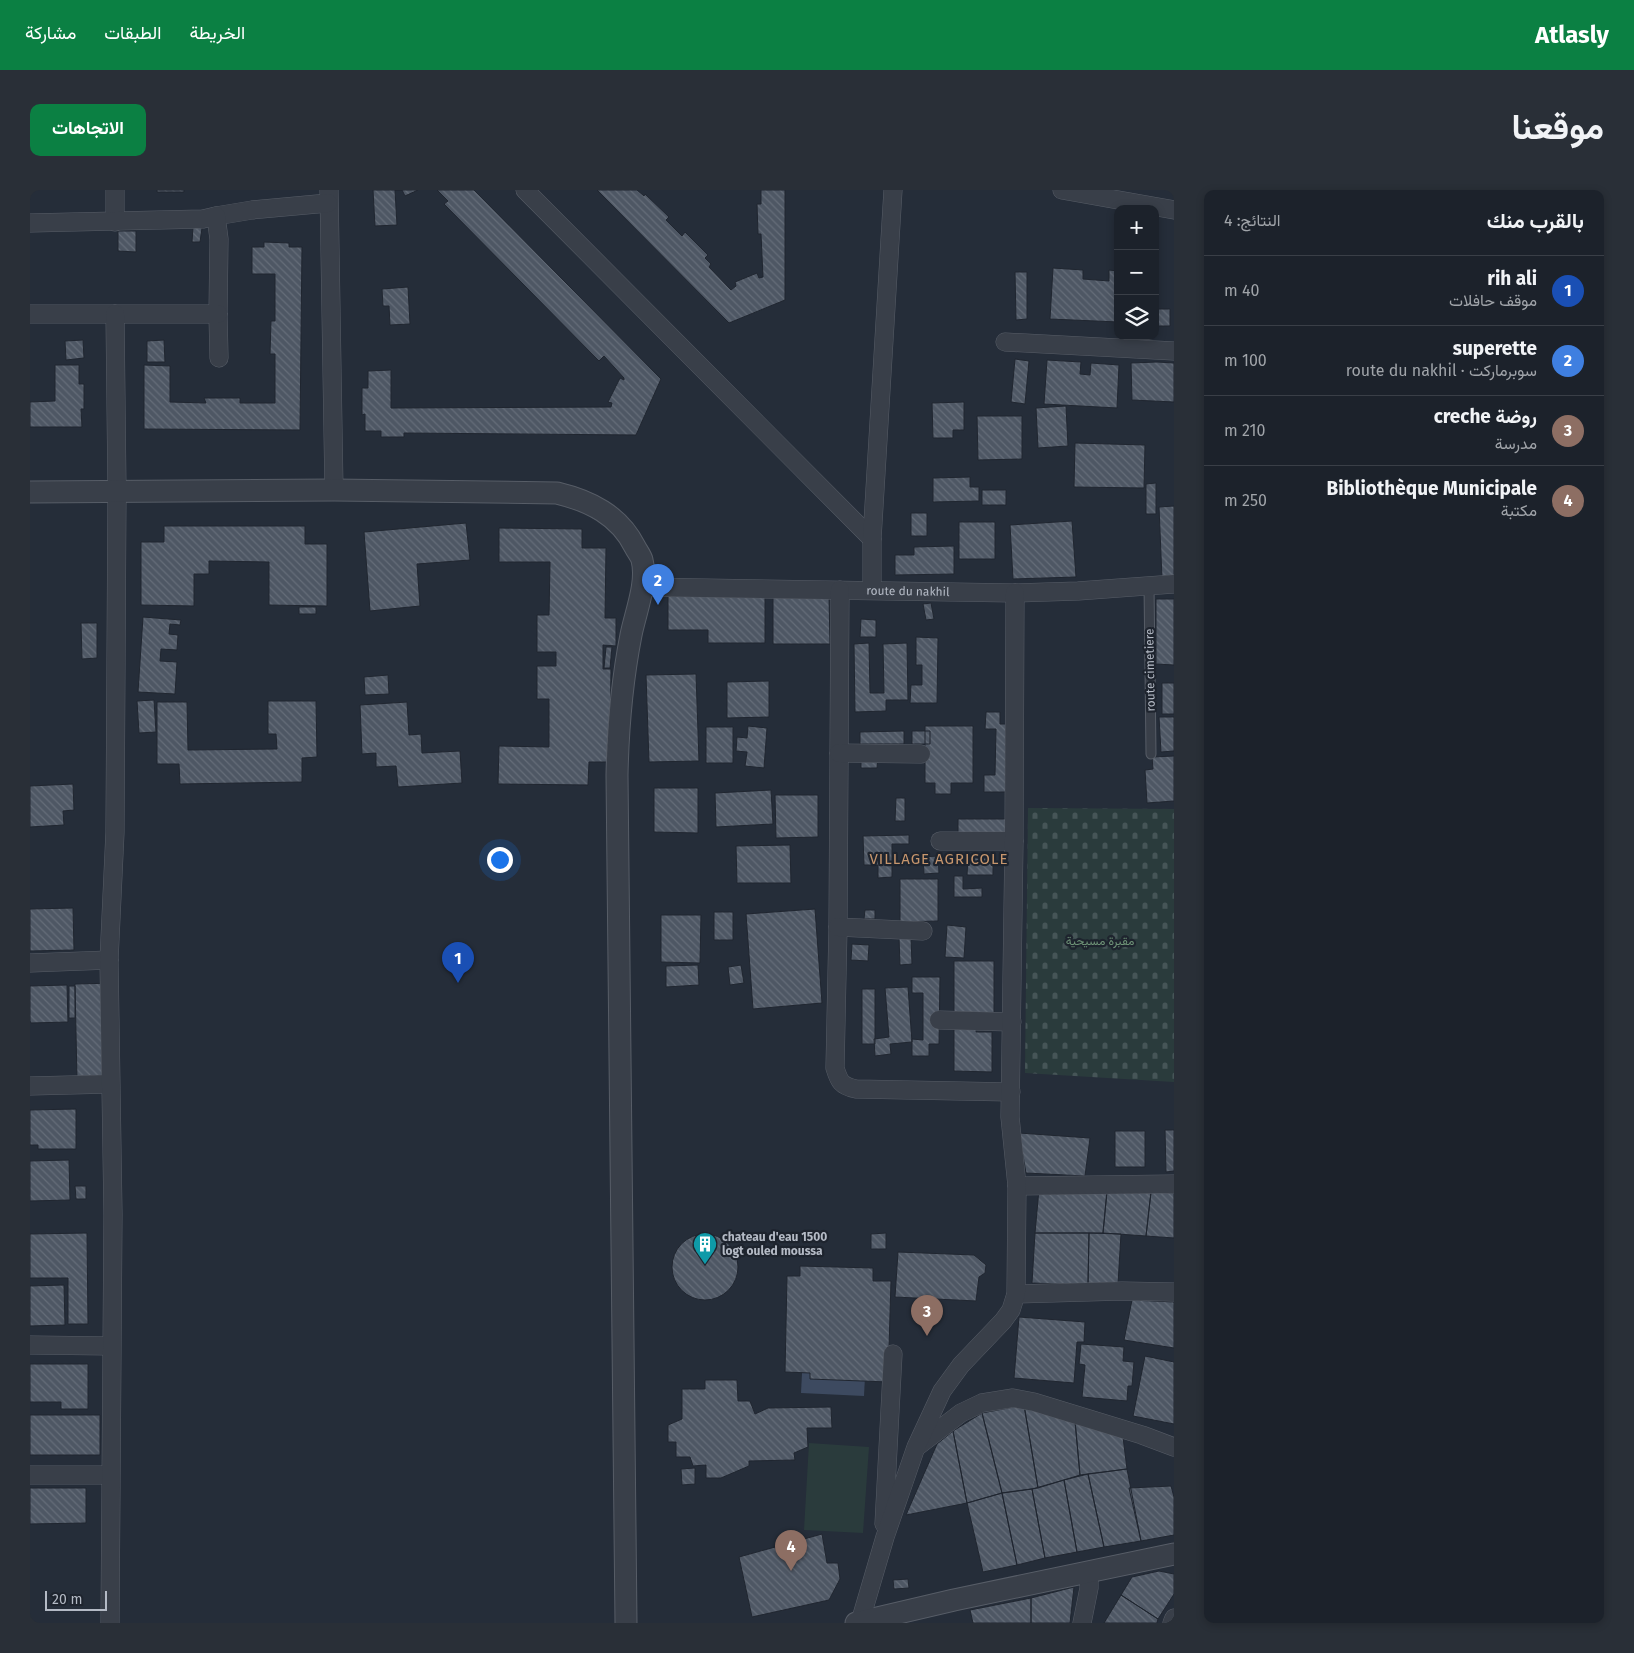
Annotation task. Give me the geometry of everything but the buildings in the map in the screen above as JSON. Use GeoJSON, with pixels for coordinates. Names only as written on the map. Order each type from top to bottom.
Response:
{"type":"FeatureCollection","features":[{"type":"Feature","properties":{"kind":"street"},"geometry":{"type":"LineString","coordinates":[[115,190],[115,222]]}},
{"type":"Feature","properties":{"kind":"street"},"geometry":{"type":"LineString","coordinates":[[524,190],[872,539]]}},
{"type":"Feature","properties":{"kind":"street"},"geometry":{"type":"LineString","coordinates":[[872,590],[872,539],[893,190]]}},
{"type":"Feature","properties":{"kind":"street"},"geometry":{"type":"LineString","coordinates":[[1062,190],[1174,210]]}},
{"type":"Feature","properties":{"kind":"street"},"geometry":{"type":"LineString","coordinates":[[30,223],[203,219],[329,197],[334,490]]}},
{"type":"Feature","properties":{"kind":"street"},"geometry":{"type":"LineString","coordinates":[[216,216],[219,239],[219,358]]}},
{"type":"Feature","properties":{"kind":"street"},"geometry":{"type":"LineString","coordinates":[[30,314],[218,314]]}},
{"type":"Feature","properties":{"kind":"street"},"geometry":{"type":"LineString","coordinates":[[110,1623],[113,1214],[109,960],[114,832],[117,491],[115,314]]}},
{"type":"Feature","properties":{"kind":"street"},"geometry":{"type":"LineString","coordinates":[[1005,342],[1174,351]]}},
{"type":"Feature","properties":{"kind":"street"},"geometry":{"type":"LineString","coordinates":[[30,492],[334,490],[557,493],[576,498],[612,517],[630,537],[642,561],[642,587],[623,683],[618,727],[617,775],[626,1623]]}},
{"type":"Feature","properties":{"kind":"street","name":"route du nakhil"},"geometry":{"type":"LineString","coordinates":[[642,587],[1015,593],[1078,591],[1174,584]]}},
{"type":"Feature","properties":{"kind":"street"},"geometry":{"type":"LineString","coordinates":[[840,590],[838,927],[835,1068],[838,1080],[846,1087],[856,1089],[1011,1092]]}},
{"type":"Feature","properties":{"kind":"street"},"geometry":{"type":"LineString","coordinates":[[1015,593],[1010,1117],[1017,1186],[1016,1294],[1011,1310],[1003,1321],[961,1365],[942,1391],[916,1448],[858,1623],[1174,1554]]}},
{"type":"Feature","properties":{"kind":"street"},"geometry":{"type":"LineString","coordinates":[[838,753],[921,754]]}},
{"type":"Feature","properties":{"kind":"street"},"geometry":{"type":"LineString","coordinates":[[940,841],[1014,841]]}},
{"type":"Feature","properties":{"kind":"street"},"geometry":{"type":"LineString","coordinates":[[838,927],[923,931]]}},
{"type":"Feature","properties":{"kind":"street"},"geometry":{"type":"LineString","coordinates":[[30,963],[109,960]]}},
{"type":"Feature","properties":{"kind":"street"},"geometry":{"type":"LineString","coordinates":[[939,1020],[1012,1022]]}},
{"type":"Feature","properties":{"kind":"street"},"geometry":{"type":"LineString","coordinates":[[30,1086],[110,1084]]}},
{"type":"Feature","properties":{"kind":"street"},"geometry":{"type":"LineString","coordinates":[[1017,1186],[1174,1184]]}},
{"type":"Feature","properties":{"kind":"street"},"geometry":{"type":"LineString","coordinates":[[1016,1294],[1122,1291],[1174,1292]]}},
{"type":"Feature","properties":{"kind":"street"},"geometry":{"type":"LineString","coordinates":[[30,1345],[111,1346]]}},
{"type":"Feature","properties":{"kind":"street"},"geometry":{"type":"LineString","coordinates":[[885,1537],[884,1516],[893,1354]]}},
{"type":"Feature","properties":{"kind":"street"},"geometry":{"type":"LineString","coordinates":[[916,1448],[961,1413],[982,1403],[1013,1398],[1034,1402],[1142,1435],[1174,1447]]}},
{"type":"Feature","properties":{"kind":"street"},"geometry":{"type":"LineString","coordinates":[[30,1475],[110,1475]]}},
{"type":"Feature","properties":{"kind":"street"},"geometry":{"type":"LineString","coordinates":[[1082,1623],[1089,1588],[1089,1572]]}},
{"type":"Feature","properties":{"kind":"street"},"geometry":{"type":"LineString","coordinates":[[1172,1623],[1174,1618]]}},
{"type":"Feature","properties":{"kind":"lane","name":"route cimetiere"},"geometry":{"type":"LineString","coordinates":[[1149,585],[1151,754]]}},
{"type":"Feature","properties":{"kind":"green space","name":"مقبرة مسيحية"},"geometry":{"type":"Polygon","coordinates":[[[1028,808],[1174,809],[1174,1082],[1025,1073],[1028,808]]]}},
{"type":"Feature","properties":{"kind":"green space"},"geometry":{"type":"Polygon","coordinates":[[[809,1443],[869,1447],[863,1533],[804,1530],[809,1443]]]}},
{"type":"Feature","properties":{"kind":"water"},"geometry":{"type":"Polygon","coordinates":[[[806,1294],[869,1297],[864,1396],[801,1393],[806,1294]]]}},
{"type":"Feature","properties":{"kind":"place","name":"superette"},"geometry":{"type":"Point","coordinates":[658,605]}},
{"type":"Feature","properties":{"kind":"place","name":"rih ali"},"geometry":{"type":"Point","coordinates":[458,983]}},
{"type":"Feature","properties":{"kind":"place","name":"chateau d'eau 1500 logt ouled moussa"},"geometry":{"type":"Point","coordinates":[705,1265]}},
{"type":"Feature","properties":{"kind":"place","name":"روضة creche"},"geometry":{"type":"Point","coordinates":[927,1336]}},
{"type":"Feature","properties":{"kind":"place","name":"Bibliothèque Municipale"},"geometry":{"type":"Point","coordinates":[791,1571]}},
{"type":"Feature","properties":{"kind":"district","name":"VILLAGE AGRICOLE"},"geometry":{"type":"Point","coordinates":[939,859]}}]}
